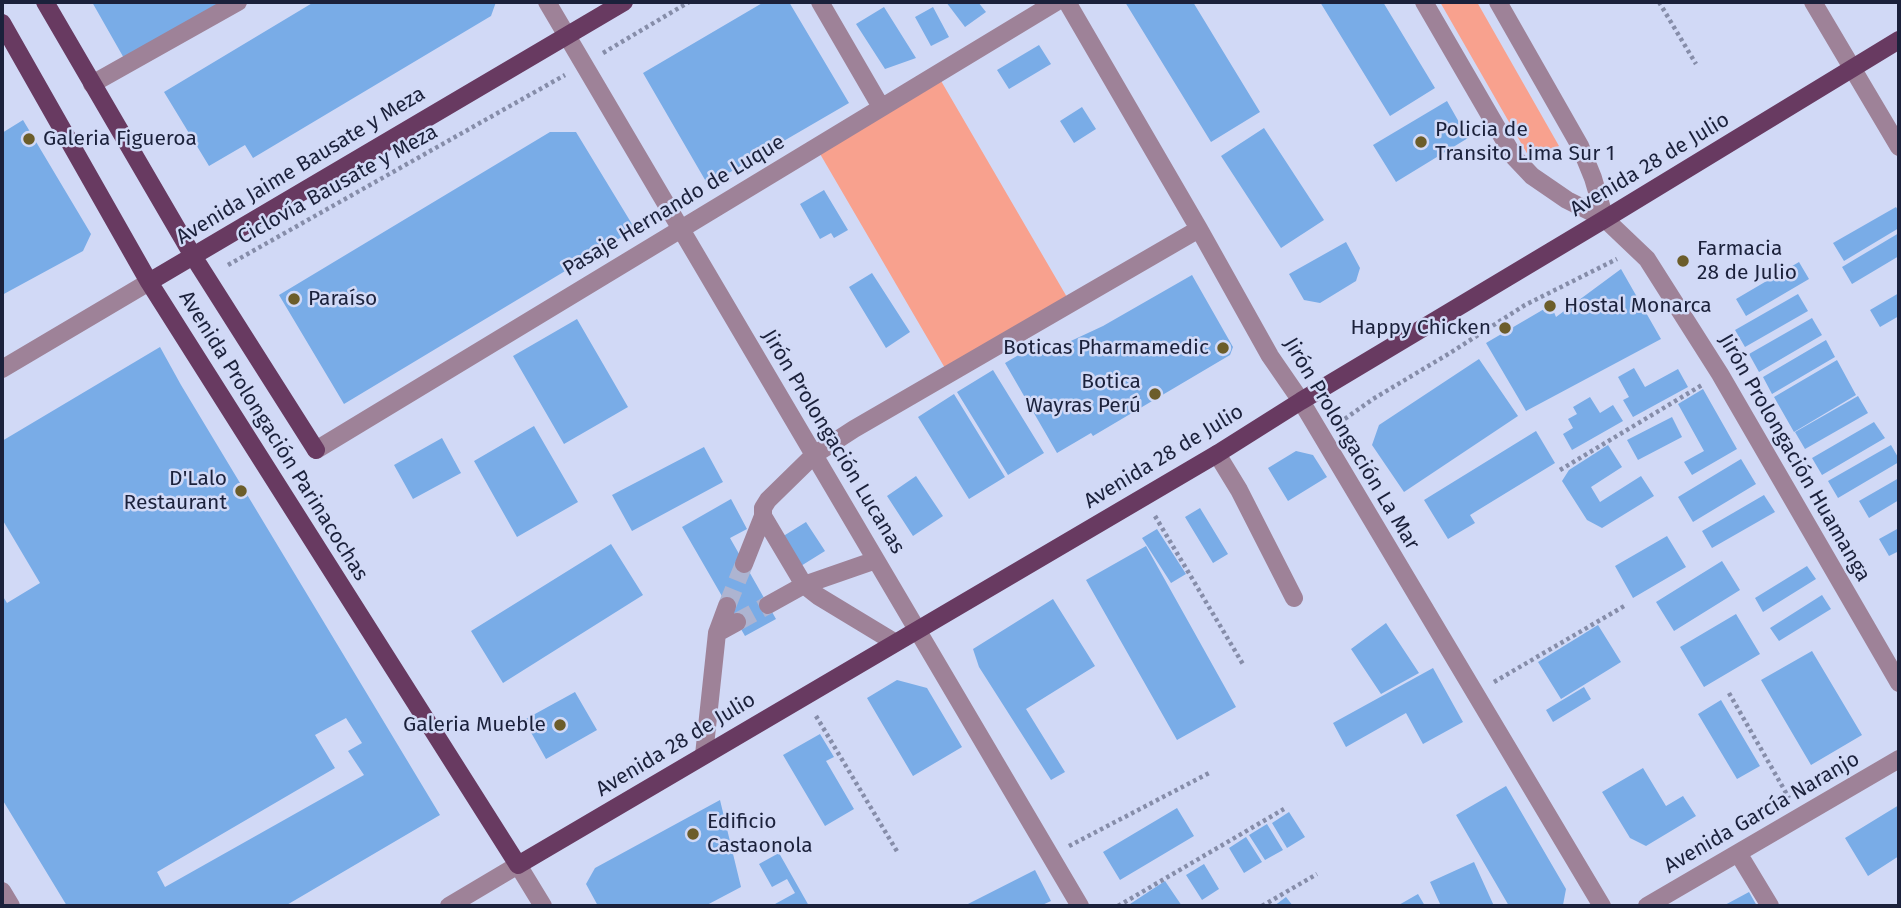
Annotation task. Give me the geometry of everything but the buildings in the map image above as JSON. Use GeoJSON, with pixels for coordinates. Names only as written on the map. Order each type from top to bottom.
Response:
{"type":"FeatureCollection","features":[{"type":"Feature","properties":{"kind":"main road","name":"Avenida Prolongación Parinacochas"},"geometry":{"type":"LineString","coordinates":[[45,2],[193,256],[316,450]]}},
{"type":"Feature","properties":{"kind":"main road","name":"Avenida Jaime Bausate y Meza"},"geometry":{"type":"LineString","coordinates":[[149,282],[624,2]]}},
{"type":"Feature","properties":{"kind":"main road","name":"Avenida Prolongación Parinacochas"},"geometry":{"type":"LineString","coordinates":[[2,23],[149,282],[517,865]]}},
{"type":"Feature","properties":{"kind":"main road","name":"Avenida 28 de Julio"},"geometry":{"type":"LineString","coordinates":[[517,865],[1217,454],[1899,40]]}},
{"type":"Feature","properties":{"kind":"street"},"geometry":{"type":"LineString","coordinates":[[92,84],[238,2]]}},
{"type":"Feature","properties":{"kind":"street","name":"Jirón Prolongación Lucanas"},"geometry":{"type":"LineString","coordinates":[[547,2],[1080,906]]}},
{"type":"Feature","properties":{"kind":"street"},"geometry":{"type":"LineString","coordinates":[[820,2],[881,107]]}},
{"type":"Feature","properties":{"kind":"street","name":"Pasaje Hernando de Luque"},"geometry":{"type":"LineString","coordinates":[[316,450],[1056,2]]}},
{"type":"Feature","properties":{"kind":"street","name":"Jirón Prolongación La Mar"},"geometry":{"type":"LineString","coordinates":[[1067,2],[1270,356],[1301,401],[1602,906]]}},
{"type":"Feature","properties":{"kind":"street"},"geometry":{"type":"LineString","coordinates":[[1424,2],[1514,157],[1532,176],[1567,200],[1605,219]]}},
{"type":"Feature","properties":{"kind":"street"},"geometry":{"type":"LineString","coordinates":[[1498,2],[1580,146],[1605,219]]}},
{"type":"Feature","properties":{"kind":"street"},"geometry":{"type":"LineString","coordinates":[[1813,2],[1899,146]]}},
{"type":"Feature","properties":{"kind":"street","name":"Jirón Prolongación Huamanga"},"geometry":{"type":"LineString","coordinates":[[1605,219],[1647,259],[1720,374],[1899,683]]}},
{"type":"Feature","properties":{"kind":"street"},"geometry":{"type":"LineString","coordinates":[[744,564],[768,500],[814,455],[854,429],[1199,229]]}},
{"type":"Feature","properties":{"kind":"street","name":"Avenida Jaime Bausate y Meza"},"geometry":{"type":"LineString","coordinates":[[2,369],[149,282]]}},
{"type":"Feature","properties":{"kind":"street"},"geometry":{"type":"LineString","coordinates":[[1217,454],[1239,490],[1294,598]]}},
{"type":"Feature","properties":{"kind":"street"},"geometry":{"type":"LineString","coordinates":[[763,516],[804,584],[818,596],[894,642]]}},
{"type":"Feature","properties":{"kind":"street"},"geometry":{"type":"LineString","coordinates":[[768,605],[804,584],[876,560]]}},
{"type":"Feature","properties":{"kind":"street"},"geometry":{"type":"LineString","coordinates":[[704,755],[717,634],[727,606]]}},
{"type":"Feature","properties":{"kind":"street"},"geometry":{"type":"LineString","coordinates":[[717,634],[737,622]]}},
{"type":"Feature","properties":{"kind":"street","name":"Avenida García Naranjo"},"geometry":{"type":"LineString","coordinates":[[1647,906],[1899,759]]}},
{"type":"Feature","properties":{"kind":"street"},"geometry":{"type":"LineString","coordinates":[[1738,853],[1770,906]]}},
{"type":"Feature","properties":{"kind":"street"},"geometry":{"type":"LineString","coordinates":[[517,865],[543,906]]}},
{"type":"Feature","properties":{"kind":"street","name":"Avenida 28 de Julio"},"geometry":{"type":"LineString","coordinates":[[449,906],[517,865]]}},
{"type":"Feature","properties":{"kind":"street"},"geometry":{"type":"LineString","coordinates":[[2,891],[10,906]]}},
{"type":"Feature","properties":{"kind":"path","name":"Ciclovía Bausate y Meza"},"geometry":{"type":"LineString","coordinates":[[207,278],[584,65],[689,2]]}},
{"type":"Feature","properties":{"kind":"path"},"geometry":{"type":"LineString","coordinates":[[1659,2],[1696,64]]}},
{"type":"Feature","properties":{"kind":"path"},"geometry":{"type":"LineString","coordinates":[[1321,436],[1373,399],[1525,305],[1625,255],[1647,259]]}},
{"type":"Feature","properties":{"kind":"path"},"geometry":{"type":"LineString","coordinates":[[1560,470],[1720,374]]}},
{"type":"Feature","properties":{"kind":"path"},"geometry":{"type":"LineString","coordinates":[[1143,497],[1244,666]]}},
{"type":"Feature","properties":{"kind":"path"},"geometry":{"type":"LineString","coordinates":[[1475,693],[1626,605]]}},
{"type":"Feature","properties":{"kind":"path"},"geometry":{"type":"LineString","coordinates":[[1729,693],[1800,817]]}},
{"type":"Feature","properties":{"kind":"path"},"geometry":{"type":"LineString","coordinates":[[804,696],[898,853]]}},
{"type":"Feature","properties":{"kind":"path"},"geometry":{"type":"LineString","coordinates":[[1051,856],[1211,772]]}},
{"type":"Feature","properties":{"kind":"path"},"geometry":{"type":"LineString","coordinates":[[1118,906],[1284,809]]}},
{"type":"Feature","properties":{"kind":"path"},"geometry":{"type":"LineString","coordinates":[[1262,906],[1317,874]]}},
{"type":"Feature","properties":{"kind":"shaded area"},"geometry":{"type":"Polygon","coordinates":[[[1440,2],[1477,2],[1559,146],[1532,162],[1440,2]]]}},
{"type":"Feature","properties":{"kind":"shaded area"},"geometry":{"type":"Polygon","coordinates":[[[937,74],[1071,304],[949,375],[816,147],[937,74]]]}},
{"type":"Feature","properties":{"kind":"tunnel"},"geometry":{"type":"LineString","coordinates":[[727,606],[744,564]]}},
{"type":"Feature","properties":{"kind":"tunnel"},"geometry":{"type":"LineString","coordinates":[[737,622],[768,605]]}},
{"type":"Feature","properties":{"kind":"place","name":"Galeria Figueroa"},"geometry":{"type":"Point","coordinates":[29,139]}},
{"type":"Feature","properties":{"kind":"place","name":"Policia de Transito Lima Sur 1"},"geometry":{"type":"Point","coordinates":[1421,142]}},
{"type":"Feature","properties":{"kind":"place","name":"Farmacia 28 de Julio"},"geometry":{"type":"Point","coordinates":[1683,261]}},
{"type":"Feature","properties":{"kind":"place","name":"Paraíso"},"geometry":{"type":"Point","coordinates":[294,299]}},
{"type":"Feature","properties":{"kind":"place","name":"Hostal Monarca"},"geometry":{"type":"Point","coordinates":[1550,306]}},
{"type":"Feature","properties":{"kind":"place","name":"Happy Chicken"},"geometry":{"type":"Point","coordinates":[1505,328]}},
{"type":"Feature","properties":{"kind":"place","name":"Boticas Pharmamedic"},"geometry":{"type":"Point","coordinates":[1223,348]}},
{"type":"Feature","properties":{"kind":"place","name":"Botica Wayras Perú"},"geometry":{"type":"Point","coordinates":[1155,394]}},
{"type":"Feature","properties":{"kind":"place","name":"D'Lalo Restaurant"},"geometry":{"type":"Point","coordinates":[241,491]}},
{"type":"Feature","properties":{"kind":"place","name":"Galeria Mueble"},"geometry":{"type":"Point","coordinates":[560,725]}},
{"type":"Feature","properties":{"kind":"place","name":"Edificio Castaonola"},"geometry":{"type":"Point","coordinates":[693,834]}}]}
